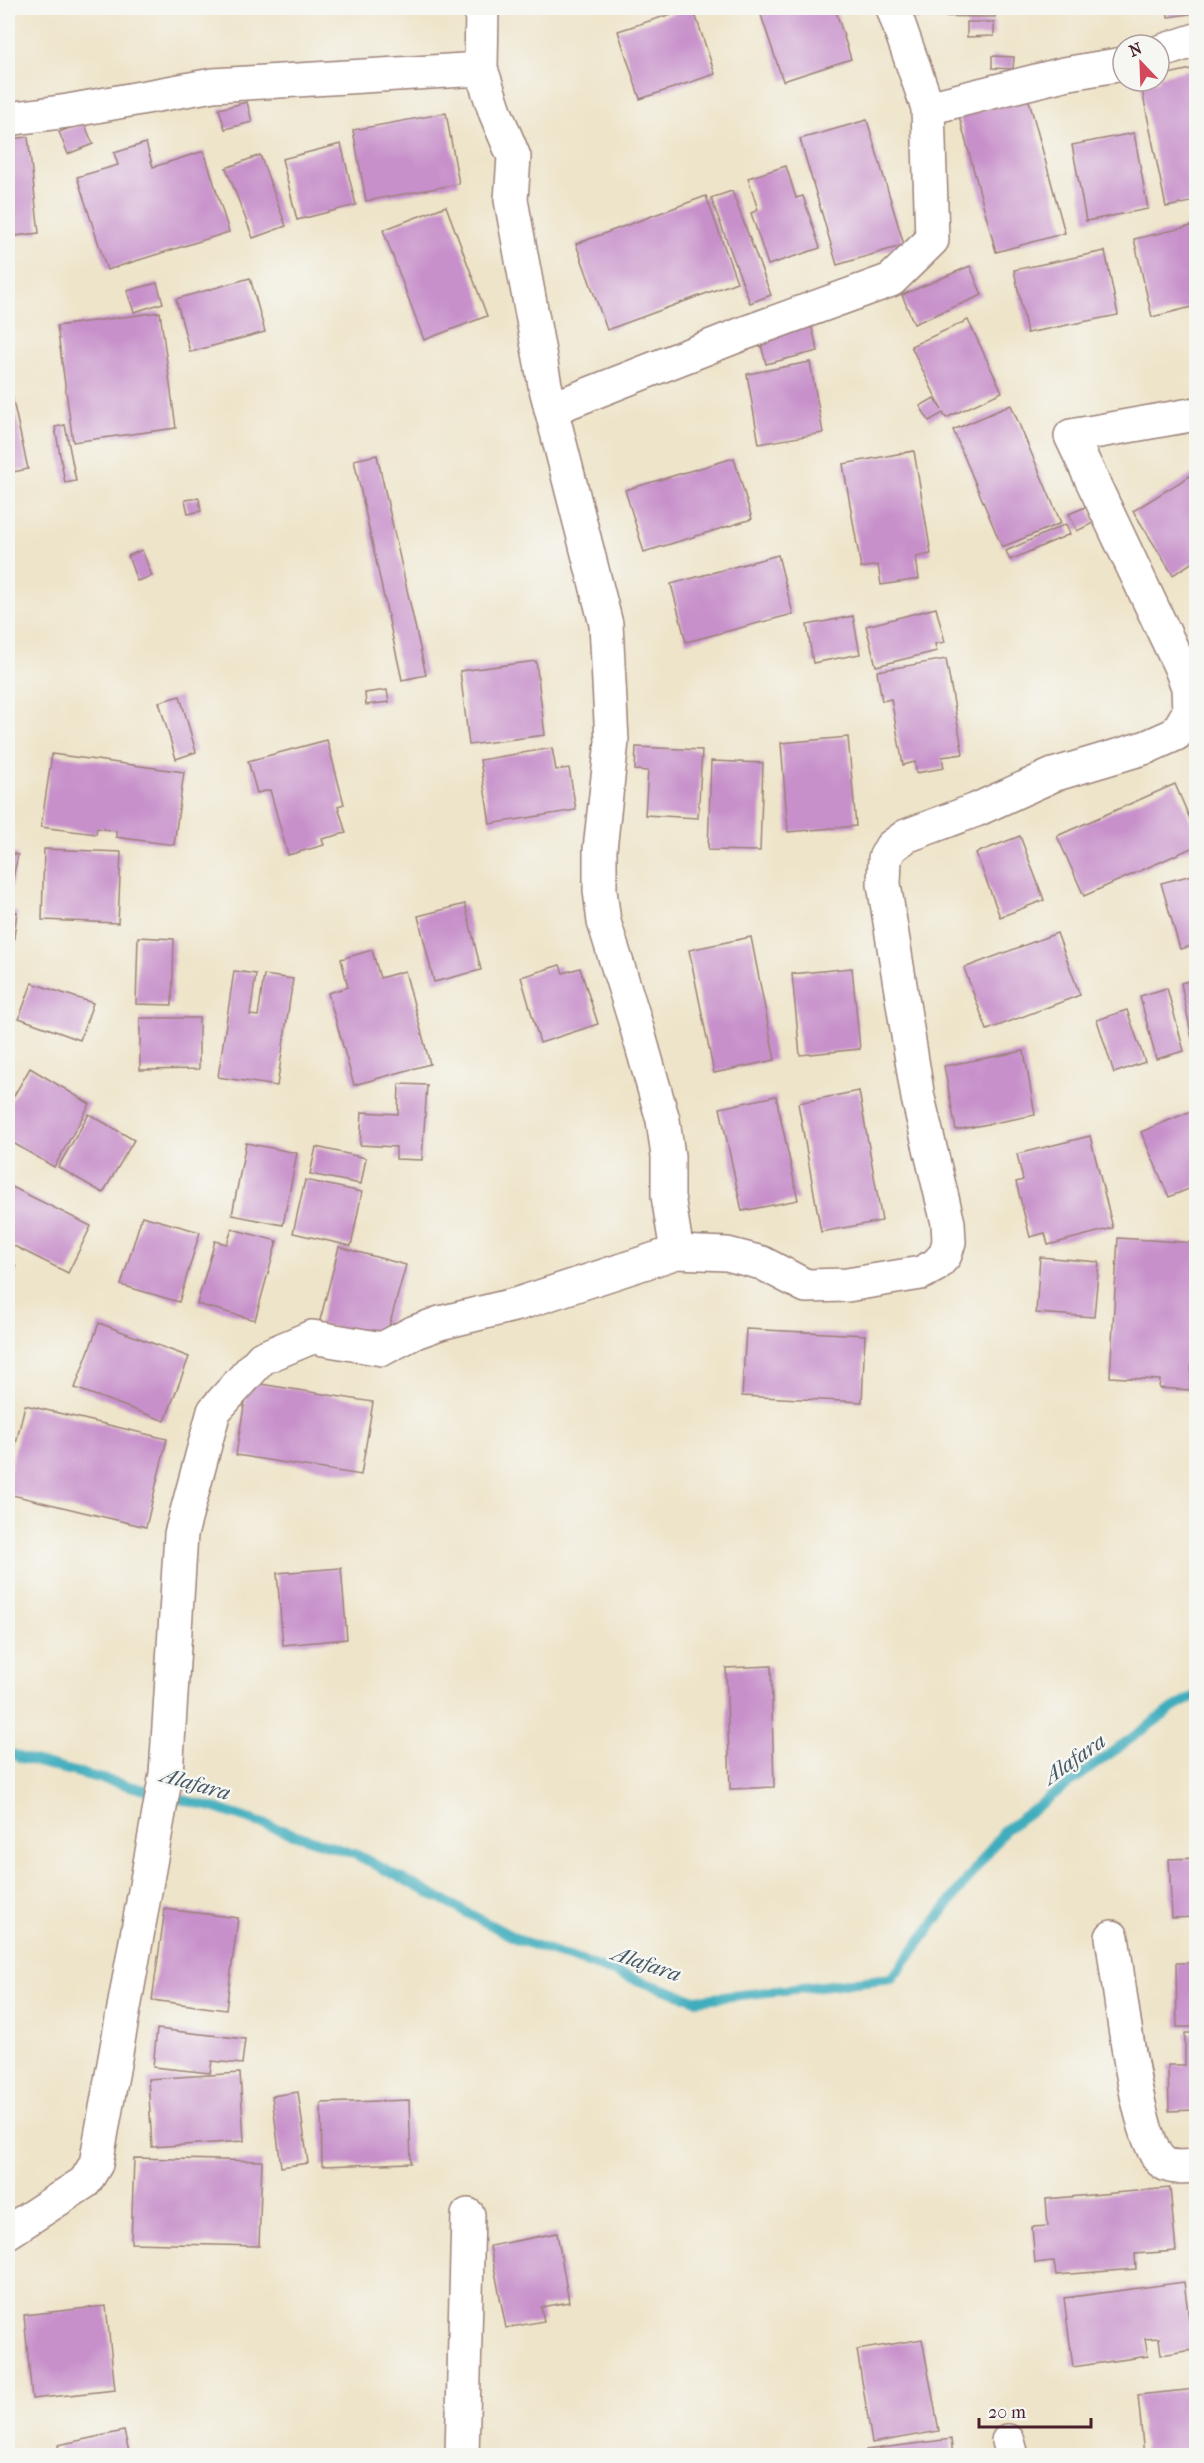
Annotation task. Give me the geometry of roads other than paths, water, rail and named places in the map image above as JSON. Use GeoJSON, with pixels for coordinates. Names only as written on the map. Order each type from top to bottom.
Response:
{"type":"FeatureCollection","features":[{"type":"Feature","properties":{"kind":"street"},"geometry":{"type":"LineString","coordinates":[[482,8],[481,69],[514,157],[511,200],[551,409],[606,624],[612,741],[600,849],[600,890],[604,922],[663,1120],[668,1156],[668,1196],[677,1252]]}},
{"type":"Feature","properties":{"kind":"street"},"geometry":{"type":"LineString","coordinates":[[551,409],[742,334],[891,280],[932,240],[928,108],[893,8]]}},
{"type":"Feature","properties":{"kind":"street"},"geometry":{"type":"LineString","coordinates":[[1171,48],[1197,40]]}},
{"type":"Feature","properties":{"kind":"street"},"geometry":{"type":"LineString","coordinates":[[928,108],[1064,74],[1111,66]]}},
{"type":"Feature","properties":{"kind":"street"},"geometry":{"type":"LineString","coordinates":[[8,119],[68,111],[213,85],[481,69]]}},
{"type":"Feature","properties":{"kind":"street"},"geometry":{"type":"LineString","coordinates":[[8,2232],[85,2182],[96,2164],[166,1774],[181,1534],[214,1411],[262,1358],[312,1337],[382,1349],[415,1332],[440,1323],[518,1304],[677,1252],[727,1254],[753,1261],[806,1286],[847,1285],[921,1273],[936,1266],[945,1255],[949,1242],[948,1223],[918,1098],[884,884],[885,858],[891,848],[906,836],[976,810],[1053,775],[1148,747],[1176,734],[1183,725],[1189,712],[1188,687],[1180,666],[1071,436],[1197,414]]}},
{"type":"Feature","properties":{"kind":"street"},"geometry":{"type":"LineString","coordinates":[[1112,1936],[1137,2094],[1146,2134],[1161,2161],[1171,2167],[1197,2166]]}},
{"type":"Feature","properties":{"kind":"street"},"geometry":{"type":"LineString","coordinates":[[462,2456],[468,2215]]}},
{"type":"Feature","properties":{"kind":"waterway","name":"Alafara"},"geometry":{"type":"LineString","coordinates":[[8,1752],[21,1758],[215,1808],[357,1855],[519,1940],[696,2000],[892,1978],[1005,1830],[1173,1708],[1196,1695]]}}]}
